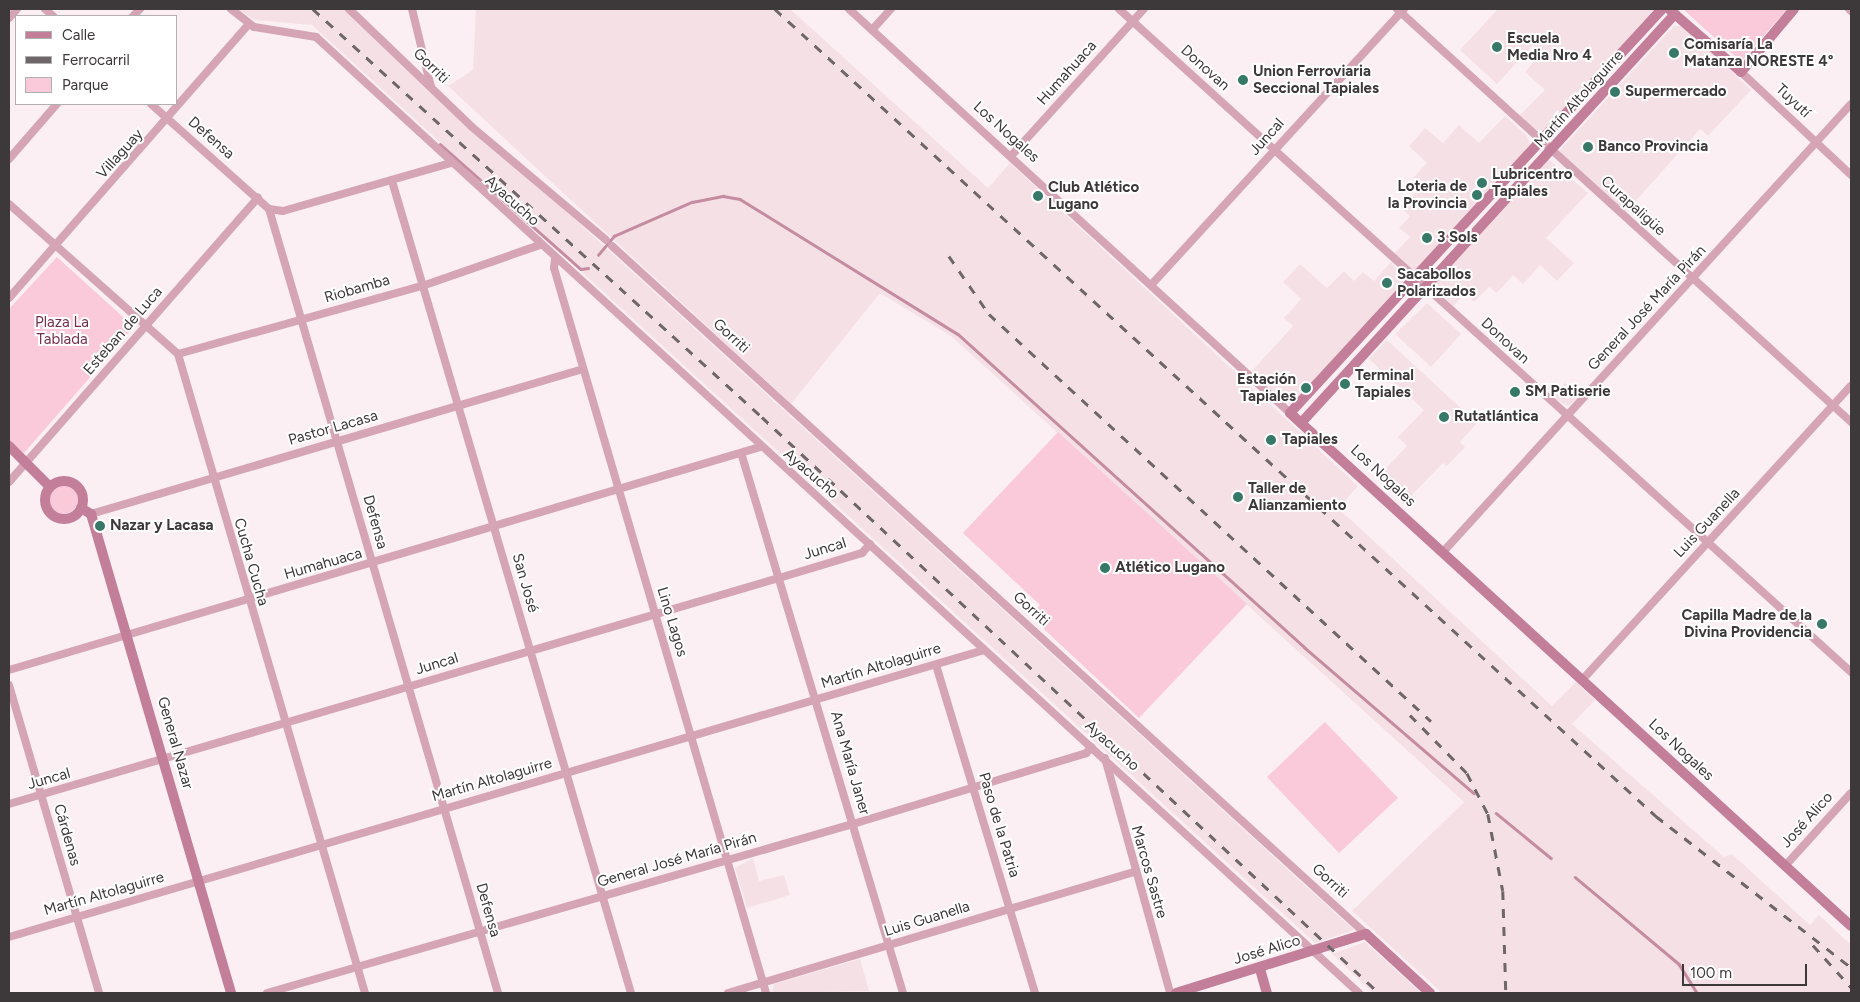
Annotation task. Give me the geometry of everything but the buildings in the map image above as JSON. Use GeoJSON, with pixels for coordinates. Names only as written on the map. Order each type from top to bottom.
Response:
{"type":"FeatureCollection","features":[{"type":"Feature","properties":{"kind":"street"},"geometry":{"type":"LineString","coordinates":[[9,18],[16,9]]}},
{"type":"Feature","properties":{"kind":"street"},"geometry":{"type":"LineString","coordinates":[[231,9],[248,25]]}},
{"type":"Feature","properties":{"kind":"street","name":"Gorriti"},"geometry":{"type":"LineString","coordinates":[[349,9],[472,127],[609,243],[1430,993]]}},
{"type":"Feature","properties":{"kind":"street"},"geometry":{"type":"LineString","coordinates":[[412,9],[431,87]]}},
{"type":"Feature","properties":{"kind":"street","name":"Los Nogales"},"geometry":{"type":"LineString","coordinates":[[849,9],[1152,284],[1290,413],[1851,926]]}},
{"type":"Feature","properties":{"kind":"street"},"geometry":{"type":"LineString","coordinates":[[872,30],[891,9]]}},
{"type":"Feature","properties":{"kind":"street","name":"Donovan"},"geometry":{"type":"LineString","coordinates":[[1119,9],[1426,286],[1566,416],[1851,672]]}},
{"type":"Feature","properties":{"kind":"street","name":"Humahuaca"},"geometry":{"type":"LineString","coordinates":[[1011,156],[1144,9]]}},
{"type":"Feature","properties":{"kind":"street","name":"Martín Altolaguirre"},"geometry":{"type":"LineString","coordinates":[[1290,413],[1542,142],[1662,9]]}},
{"type":"Feature","properties":{"kind":"street"},"geometry":{"type":"LineString","coordinates":[[1741,72],[1794,9]]}},
{"type":"Feature","properties":{"kind":"street","name":"Curapaligüe"},"geometry":{"type":"LineString","coordinates":[[1400,10],[1542,142],[1851,422]]}},
{"type":"Feature","properties":{"kind":"street","name":"Juncal"},"geometry":{"type":"LineString","coordinates":[[1152,284],[1400,10]]}},
{"type":"Feature","properties":{"kind":"street","name":"Martín Altolaguirre"},"geometry":{"type":"LineString","coordinates":[[1301,423],[1553,151],[1672,12]]}},
{"type":"Feature","properties":{"kind":"street","name":"Tuyutí"},"geometry":{"type":"LineString","coordinates":[[1672,12],[1741,72],[1851,175]]}},
{"type":"Feature","properties":{"kind":"street","name":"Villaguay"},"geometry":{"type":"LineString","coordinates":[[9,298],[169,120],[248,25]]}},
{"type":"Feature","properties":{"kind":"street","name":"Ayacucho"},"geometry":{"type":"LineString","coordinates":[[248,25],[316,37],[450,163],[760,447],[870,544],[984,650],[1105,758],[1359,993]]}},
{"type":"Feature","properties":{"kind":"street","name":"General José María Pirán"},"geometry":{"type":"LineString","coordinates":[[1443,552],[1851,104]]}},
{"type":"Feature","properties":{"kind":"street"},"geometry":{"type":"LineString","coordinates":[[9,159],[56,105]]}},
{"type":"Feature","properties":{"kind":"street","name":"Defensa"},"geometry":{"type":"LineString","coordinates":[[152,105],[269,209],[498,993]]}},
{"type":"Feature","properties":{"kind":"street"},"geometry":{"type":"LineString","coordinates":[[269,209],[283,211],[450,163]]}},
{"type":"Feature","properties":{"kind":"street","name":"San José"},"geometry":{"type":"LineString","coordinates":[[392,181],[460,406],[631,993]]}},
{"type":"Feature","properties":{"kind":"street","name":"Esteban de Luca"},"geometry":{"type":"LineString","coordinates":[[9,482],[258,198]]}},
{"type":"Feature","properties":{"kind":"street"},"geometry":{"type":"LineString","coordinates":[[9,204],[178,354]]}},
{"type":"Feature","properties":{"kind":"street","name":"Riobamba"},"geometry":{"type":"LineString","coordinates":[[178,354],[424,285],[540,245]]}},
{"type":"Feature","properties":{"kind":"street","name":"Lino Lagos"},"geometry":{"type":"LineString","coordinates":[[555,259],[554,268],[583,369],[766,993]]}},
{"type":"Feature","properties":{"kind":"street","name":"Cucha Cucha"},"geometry":{"type":"LineString","coordinates":[[178,354],[248,601],[365,993]]}},
{"type":"Feature","properties":{"kind":"street","name":"Pastor Lacasa"},"geometry":{"type":"LineString","coordinates":[[91,514],[583,369]]}},
{"type":"Feature","properties":{"kind":"street","name":"Luis Guanella"},"geometry":{"type":"LineString","coordinates":[[1583,679],[1851,386]]}},
{"type":"Feature","properties":{"kind":"street"},"geometry":{"type":"LineString","coordinates":[[9,446],[50,486]]}},
{"type":"Feature","properties":{"kind":"street","name":"Humahuaca"},"geometry":{"type":"LineString","coordinates":[[9,670],[619,493],[742,456],[760,447]]}},
{"type":"Feature","properties":{"kind":"street","name":"Ana María Janer"},"geometry":{"type":"LineString","coordinates":[[742,456],[817,700],[903,993]]}},
{"type":"Feature","properties":{"kind":"street"},"geometry":{"type":"LineString","coordinates":[[63,481],[75,484],[83,495],[81,508],[67,518],[55,516],[44,502],[50,486],[63,481]]}},
{"type":"Feature","properties":{"kind":"street"},"geometry":{"type":"LineString","coordinates":[[81,508],[91,514]]}},
{"type":"Feature","properties":{"kind":"street","name":"General Nazar"},"geometry":{"type":"LineString","coordinates":[[91,514],[231,993]]}},
{"type":"Feature","properties":{"kind":"street","name":"Juncal"},"geometry":{"type":"LineString","coordinates":[[9,804],[779,578],[862,552],[870,544]]}},
{"type":"Feature","properties":{"kind":"street","name":"Martín Altolaguirre"},"geometry":{"type":"LineString","coordinates":[[9,938],[984,650]]}},
{"type":"Feature","properties":{"kind":"street","name":"Paso de la Patria"},"geometry":{"type":"LineString","coordinates":[[936,665],[1036,993]]}},
{"type":"Feature","properties":{"kind":"street","name":"Cárdenas"},"geometry":{"type":"LineString","coordinates":[[9,685],[99,993]]}},
{"type":"Feature","properties":{"kind":"street","name":"General José María Pirán"},"geometry":{"type":"LineString","coordinates":[[267,993],[853,824],[1086,753],[1092,747]]}},
{"type":"Feature","properties":{"kind":"street","name":"Marcos Sastre"},"geometry":{"type":"LineString","coordinates":[[1105,758],[1134,872],[1170,993]]}},
{"type":"Feature","properties":{"kind":"street","name":"José Alico"},"geometry":{"type":"LineString","coordinates":[[1785,866],[1851,793]]}},
{"type":"Feature","properties":{"kind":"street","name":"Luis Guanella"},"geometry":{"type":"LineString","coordinates":[[728,993],[1134,872]]}},
{"type":"Feature","properties":{"kind":"street","name":"José Alico"},"geometry":{"type":"LineString","coordinates":[[1176,993],[1260,969],[1366,934]]}},
{"type":"Feature","properties":{"kind":"street"},"geometry":{"type":"LineString","coordinates":[[1260,969],[1267,993]]}},
{"type":"Feature","properties":{"kind":"shaded area"},"geometry":{"type":"Polygon","coordinates":[[[238,9],[344,9],[1354,930],[1315,943],[312,25],[255,20],[238,9]]]}},
{"type":"Feature","properties":{"kind":"shaded area"},"geometry":{"type":"Polygon","coordinates":[[[476,9],[790,9],[988,188],[1010,163],[1358,486],[1338,508],[1552,706],[1576,682],[1595,700],[1572,724],[1724,857],[1732,854],[1810,925],[1819,915],[1851,945],[1851,993],[1442,993],[1352,911],[1464,802],[951,336],[880,293],[791,404],[448,86],[473,70],[476,9]]]}},
{"type":"Feature","properties":{"kind":"shaded area"},"geometry":{"type":"Polygon","coordinates":[[[1498,9],[1655,9],[1541,133],[1518,117],[1545,90],[1525,72],[1542,52],[1533,45],[1497,84],[1460,50],[1498,9]]]}},
{"type":"Feature","properties":{"kind":"shaded area"},"geometry":{"type":"Polygon","coordinates":[[[1674,26],[1683,26],[1751,90],[1708,136],[1700,129],[1625,213],[1559,151],[1674,26]]]}},
{"type":"Feature","properties":{"kind":"shaded area"},"geometry":{"type":"Polygon","coordinates":[[[1505,116],[1527,136],[1530,145],[1416,269],[1410,269],[1393,255],[1410,237],[1399,228],[1410,216],[1401,208],[1422,186],[1413,178],[1427,163],[1409,146],[1425,128],[1443,143],[1459,125],[1479,143],[1505,116]]]}},
{"type":"Feature","properties":{"kind":"shaded area"},"geometry":{"type":"Polygon","coordinates":[[[1548,159],[1588,193],[1546,238],[1574,263],[1557,281],[1540,265],[1523,284],[1513,275],[1497,293],[1489,287],[1474,302],[1465,294],[1453,306],[1434,285],[1548,159]]]}},
{"type":"Feature","properties":{"kind":"shaded area"},"geometry":{"type":"Polygon","coordinates":[[[1391,262],[1406,281],[1292,406],[1250,373],[1293,326],[1284,318],[1301,299],[1283,282],[1300,264],[1327,288],[1344,271],[1354,281],[1363,272],[1374,281],[1391,262]]]}},
{"type":"Feature","properties":{"kind":"shaded area"},"geometry":{"type":"Polygon","coordinates":[[[1427,303],[1461,334],[1431,367],[1395,334],[1427,303]]]}},
{"type":"Feature","properties":{"kind":"shaded area","name":"Rutatlántica"},"geometry":{"type":"Polygon","coordinates":[[[1387,340],[1477,423],[1460,442],[1465,447],[1447,466],[1443,463],[1403,504],[1376,479],[1407,446],[1398,437],[1424,410],[1369,359],[1387,340]]]}},
{"type":"Feature","properties":{"kind":"shaded area"},"geometry":{"type":"Polygon","coordinates":[[[1565,383],[1579,396],[1568,406],[1552,397],[1565,383]]]}},
{"type":"Feature","properties":{"kind":"shaded area"},"geometry":{"type":"Polygon","coordinates":[[[753,858],[759,881],[784,875],[790,895],[747,908],[735,868],[753,858]]]}},
{"type":"Feature","properties":{"kind":"shaded area"},"geometry":{"type":"Polygon","coordinates":[[[1365,942],[1421,993],[1373,993],[1332,954],[1365,942]]]}},
{"type":"Feature","properties":{"kind":"shaded area"},"geometry":{"type":"Polygon","coordinates":[[[860,959],[869,991],[772,993],[774,984],[860,959]]]}},
{"type":"Feature","properties":{"kind":"green space"},"geometry":{"type":"Polygon","coordinates":[[[1683,9],[1787,9],[1741,62],[1683,9]]]}},
{"type":"Feature","properties":{"kind":"green space","name":"Plaza La Tablada"},"geometry":{"type":"Polygon","coordinates":[[[57,257],[134,327],[24,453],[9,442],[9,309],[57,257]]]}},
{"type":"Feature","properties":{"kind":"green space","name":"Atlético Lugano"},"geometry":{"type":"Polygon","coordinates":[[[1058,432],[1247,604],[1139,718],[1030,616],[1040,605],[963,533],[1058,432]]]}},
{"type":"Feature","properties":{"kind":"green space"},"geometry":{"type":"Polygon","coordinates":[[[63,484],[74,488],[78,499],[74,510],[63,514],[52,510],[48,499],[52,488],[63,484]]]}},
{"type":"Feature","properties":{"kind":"green space"},"geometry":{"type":"Polygon","coordinates":[[[1325,722],[1398,798],[1339,853],[1267,777],[1325,722]]]}},
{"type":"Feature","properties":{"kind":"waterway"},"geometry":{"type":"LineString","coordinates":[[440,144],[581,269],[588,268]]}},
{"type":"Feature","properties":{"kind":"waterway"},"geometry":{"type":"LineString","coordinates":[[598,255],[614,236],[692,202],[723,196],[740,199],[958,334],[1304,647],[1474,793]]}},
{"type":"Feature","properties":{"kind":"waterway"},"geometry":{"type":"LineString","coordinates":[[1496,813],[1551,858]]}},
{"type":"Feature","properties":{"kind":"waterway"},"geometry":{"type":"LineString","coordinates":[[1575,877],[1679,964],[1697,993]]}},
{"type":"Feature","properties":{"kind":"railway"},"geometry":{"type":"LineString","coordinates":[[313,9],[762,417],[1379,993]]}},
{"type":"Feature","properties":{"kind":"railway"},"geometry":{"type":"LineString","coordinates":[[775,9],[1656,816],[1851,967]]}},
{"type":"Feature","properties":{"kind":"railway"},"geometry":{"type":"LineString","coordinates":[[949,256],[989,314],[1431,721]]}},
{"type":"Feature","properties":{"kind":"railway"},"geometry":{"type":"LineString","coordinates":[[1410,715],[1467,773],[1488,814],[1503,891],[1506,993]]}},
{"type":"Feature","properties":{"kind":"railway"},"geometry":{"type":"LineString","coordinates":[[1813,945],[1851,987]]}},
{"type":"Feature","properties":{"kind":"place","name":"Escuela Media Nro 4"},"geometry":{"type":"Point","coordinates":[1497,47]}},
{"type":"Feature","properties":{"kind":"place","name":"Comisaría La Matanza NORESTE 4°"},"geometry":{"type":"Point","coordinates":[1674,53]}},
{"type":"Feature","properties":{"kind":"place","name":"Union Ferroviaria Seccional Tapiales"},"geometry":{"type":"Point","coordinates":[1243,80]}},
{"type":"Feature","properties":{"kind":"place","name":"Supermercado"},"geometry":{"type":"Point","coordinates":[1615,92]}},
{"type":"Feature","properties":{"kind":"place","name":"Banco Provincia"},"geometry":{"type":"Point","coordinates":[1588,147]}},
{"type":"Feature","properties":{"kind":"place","name":"Lubricentro Tapiales"},"geometry":{"type":"Point","coordinates":[1482,183]}},
{"type":"Feature","properties":{"kind":"place","name":"Loteria de la Provincia"},"geometry":{"type":"Point","coordinates":[1477,195]}},
{"type":"Feature","properties":{"kind":"place","name":"Club Atlético Lugano"},"geometry":{"type":"Point","coordinates":[1038,196]}},
{"type":"Feature","properties":{"kind":"place","name":"3 Sols"},"geometry":{"type":"Point","coordinates":[1427,238]}},
{"type":"Feature","properties":{"kind":"place","name":"Sacabollos Polarizados"},"geometry":{"type":"Point","coordinates":[1387,283]}},
{"type":"Feature","properties":{"kind":"place","name":"Terminal Tapiales"},"geometry":{"type":"Point","coordinates":[1345,384]}},
{"type":"Feature","properties":{"kind":"place","name":"Estación Tapiales"},"geometry":{"type":"Point","coordinates":[1306,388]}},
{"type":"Feature","properties":{"kind":"place","name":"SM Patiserie"},"geometry":{"type":"Point","coordinates":[1515,392]}},
{"type":"Feature","properties":{"kind":"place","name":"Rutatlántica"},"geometry":{"type":"Point","coordinates":[1444,417]}},
{"type":"Feature","properties":{"kind":"place","name":"Tapiales"},"geometry":{"type":"Point","coordinates":[1271,440]}},
{"type":"Feature","properties":{"kind":"place","name":"Taller de Alianzamiento"},"geometry":{"type":"Point","coordinates":[1238,497]}},
{"type":"Feature","properties":{"kind":"place","name":"Nazar y Lacasa"},"geometry":{"type":"Point","coordinates":[100,526]}},
{"type":"Feature","properties":{"kind":"place","name":"Atlético Lugano"},"geometry":{"type":"Point","coordinates":[1105,568]}},
{"type":"Feature","properties":{"kind":"place","name":"Capilla Madre de la Divina Providencia"},"geometry":{"type":"Point","coordinates":[1822,624]}}]}
